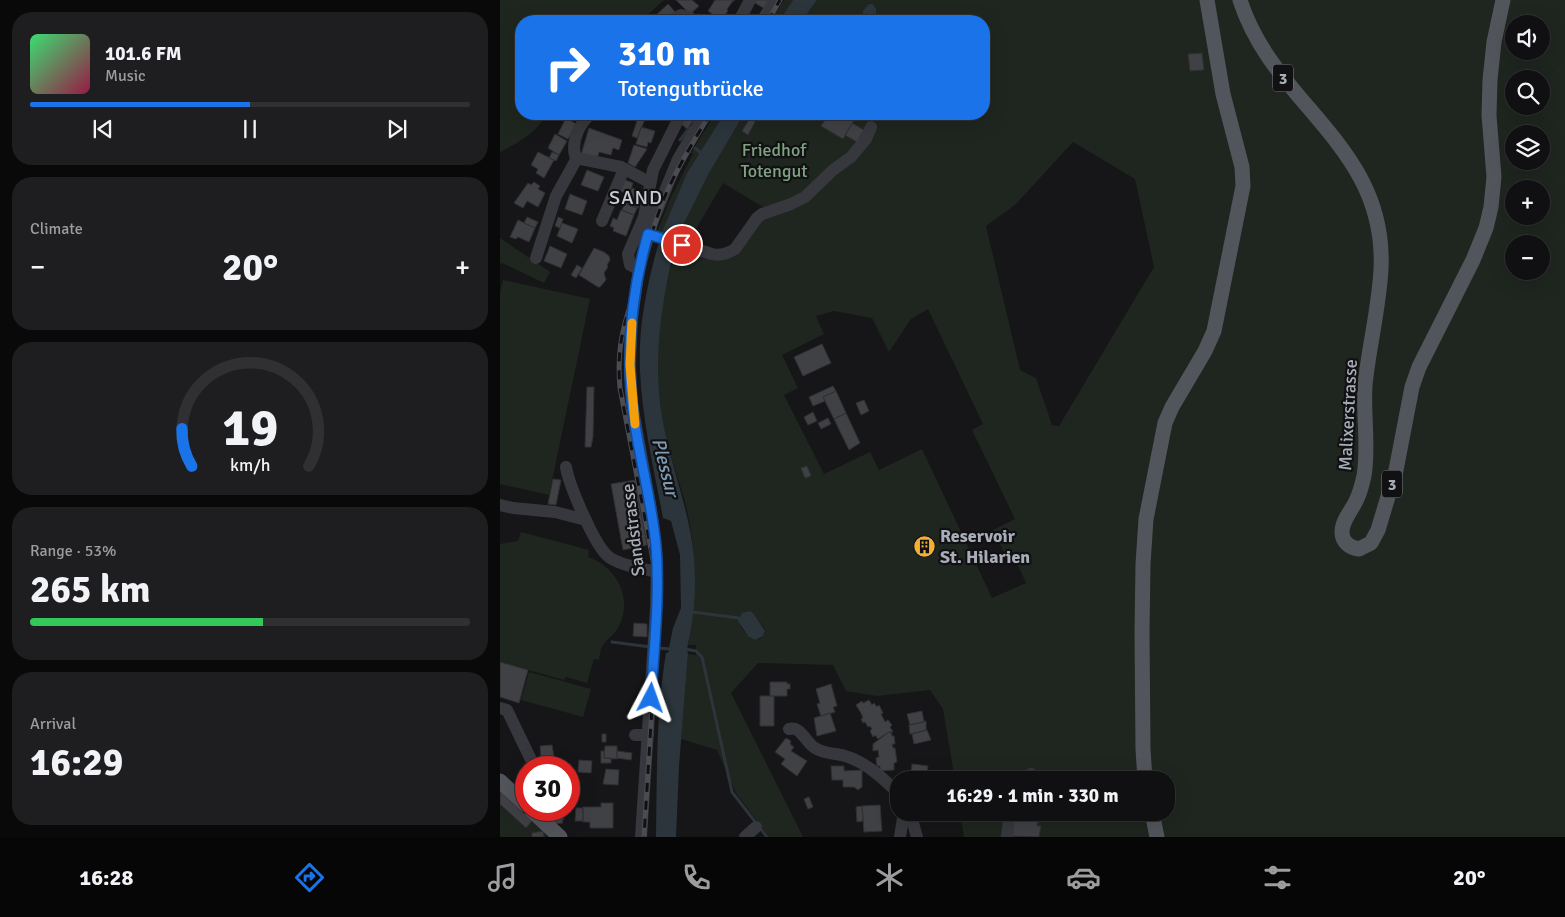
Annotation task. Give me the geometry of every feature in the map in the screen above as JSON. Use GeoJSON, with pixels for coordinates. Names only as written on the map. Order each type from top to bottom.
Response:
{"type":"FeatureCollection","features":[{"type":"Feature","properties":{"kind":"main road"},"geometry":{"type":"LineString","coordinates":[[1144,771],[1142,632],[1146,520],[1165,423],[1172,406],[1206,351],[1214,331],[1243,186],[1242,167],[1224,99],[1207,0]]}},
{"type":"Feature","properties":{"kind":"main road","name":"Malixerstrasse"},"geometry":{"type":"LineString","coordinates":[[1240,0],[1253,30],[1268,56],[1341,146],[1356,168],[1371,200],[1378,226],[1381,269],[1366,386],[1365,468],[1360,492],[1342,530],[1345,542],[1351,547],[1359,549],[1371,543],[1378,530],[1396,470],[1412,387],[1419,367],[1473,260],[1486,228],[1491,207],[1494,177],[1489,102],[1490,74],[1494,42],[1503,0]]}},
{"type":"Feature","properties":{"kind":"main road"},"geometry":{"type":"LineString","coordinates":[[500,781],[515,795]]}},
{"type":"Feature","properties":{"kind":"main road"},"geometry":{"type":"LineString","coordinates":[[543,821],[560,837]]}},
{"type":"Feature","properties":{"kind":"main road"},"geometry":{"type":"LineString","coordinates":[[1154,821],[1157,837]]}},
{"type":"Feature","properties":{"kind":"street"},"geometry":{"type":"LineString","coordinates":[[742,15],[750,0]]}},
{"type":"Feature","properties":{"kind":"street"},"geometry":{"type":"LineString","coordinates":[[766,15],[775,0]]}},
{"type":"Feature","properties":{"kind":"street"},"geometry":{"type":"LineString","coordinates":[[577,160],[574,146],[584,120]]}},
{"type":"Feature","properties":{"kind":"street"},"geometry":{"type":"LineString","coordinates":[[639,269],[630,264],[628,256],[644,217],[649,182],[655,164],[678,120]]}},
{"type":"Feature","properties":{"kind":"street","name":"Sandstrasse"},"geometry":{"type":"LineString","coordinates":[[641,837],[641,735],[656,608],[657,572],[654,525],[634,421],[630,385],[632,318],[639,269],[678,159],[701,120]]}},
{"type":"Feature","properties":{"kind":"street"},"geometry":{"type":"LineString","coordinates":[[652,235],[716,255],[731,252],[762,214],[805,197],[833,170],[847,160],[864,143],[871,127]]}},
{"type":"Feature","properties":{"kind":"street"},"geometry":{"type":"LineString","coordinates":[[577,160],[604,163],[624,169],[649,182]]}},
{"type":"Feature","properties":{"kind":"street"},"geometry":{"type":"LineString","coordinates":[[536,258],[558,191],[577,160]]}},
{"type":"Feature","properties":{"kind":"street"},"geometry":{"type":"LineString","coordinates":[[602,221],[624,169]]}},
{"type":"Feature","properties":{"kind":"street"},"geometry":{"type":"LineString","coordinates":[[566,467],[574,493],[586,520],[608,556],[617,561],[657,572]]}},
{"type":"Feature","properties":{"kind":"street"},"geometry":{"type":"LineString","coordinates":[[500,504],[513,508],[555,512],[586,520]]}},
{"type":"Feature","properties":{"kind":"street"},"geometry":{"type":"LineString","coordinates":[[500,708],[507,710],[529,756]]}},
{"type":"Feature","properties":{"kind":"street"},"geometry":{"type":"LineString","coordinates":[[789,729],[792,727],[796,728],[815,749],[847,756],[861,763],[890,785]]}},
{"type":"Feature","properties":{"kind":"street"},"geometry":{"type":"LineString","coordinates":[[900,837],[903,821]]}},
{"type":"Feature","properties":{"kind":"street"},"geometry":{"type":"LineString","coordinates":[[913,821],[917,837]]}},
{"type":"Feature","properties":{"kind":"street"},"geometry":{"type":"LineString","coordinates":[[1007,837],[1009,821]]}},
{"type":"Feature","properties":{"kind":"street"},"geometry":{"type":"LineString","coordinates":[[745,837],[756,826]]}},
{"type":"Feature","properties":{"kind":"green space"},"geometry":{"type":"Polygon","coordinates":[[[500,0],[664,0],[648,15],[515,15],[515,120],[543,120],[539,126],[520,141],[500,152],[500,0]]]}},
{"type":"Feature","properties":{"kind":"green space"},"geometry":{"type":"Polygon","coordinates":[[[784,0],[793,0],[783,15],[775,15],[784,0]]]}},
{"type":"Feature","properties":{"kind":"green space","name":"Friedhof Totengut"},"geometry":{"type":"Polygon","coordinates":[[[817,0],[1565,0],[1565,837],[964,837],[961,821],[1175,821],[1175,771],[953,771],[943,709],[930,690],[877,696],[846,691],[833,665],[758,663],[731,693],[803,837],[769,837],[736,793],[717,750],[681,739],[688,654],[696,655],[696,645],[688,645],[694,591],[692,537],[685,502],[664,429],[658,388],[658,348],[662,307],[677,242],[696,198],[740,120],[990,120],[990,15],[876,15],[875,7],[862,15],[806,15],[817,0]],[[1073,142],[1015,205],[986,226],[1020,370],[1036,378],[1052,425],[1059,426],[1154,267],[1135,179],[1073,142]],[[723,183],[686,246],[721,255],[765,208],[723,183]],[[928,309],[911,319],[889,352],[872,318],[834,311],[816,316],[824,334],[782,355],[798,388],[784,395],[824,474],[870,452],[879,470],[922,449],[992,598],[1026,583],[1011,550],[1004,552],[993,530],[1015,519],[972,430],[983,424],[928,309]],[[745,612],[739,618],[740,625],[746,634],[755,640],[761,638],[765,633],[764,628],[754,614],[745,612]]]}},
{"type":"Feature","properties":{"kind":"green space"},"geometry":{"type":"Polygon","coordinates":[[[711,120],[720,120],[687,173],[661,234],[657,232],[671,197],[693,154],[691,153],[711,120]]]}},
{"type":"Feature","properties":{"kind":"green space"},"geometry":{"type":"Polygon","coordinates":[[[500,238],[550,272],[544,283],[502,263],[500,264],[500,238]]]}},
{"type":"Feature","properties":{"kind":"green space"},"geometry":{"type":"Polygon","coordinates":[[[503,280],[590,299],[549,495],[500,484],[500,293],[503,280]]]}},
{"type":"Feature","properties":{"kind":"green space"},"geometry":{"type":"Polygon","coordinates":[[[521,532],[589,550],[588,557],[607,568],[620,585],[624,606],[622,617],[618,628],[602,647],[599,660],[594,659],[587,683],[566,677],[564,680],[500,662],[500,544],[518,541],[521,532]]]}},
{"type":"Feature","properties":{"kind":"green space"},"geometry":{"type":"Polygon","coordinates":[[[529,672],[591,689],[583,717],[521,700],[529,672]]]}},
{"type":"Feature","properties":{"kind":"green space"},"geometry":{"type":"Polygon","coordinates":[[[500,788],[515,802],[515,821],[535,821],[546,831],[547,837],[500,837],[500,788]]]}},
{"type":"Feature","properties":{"kind":"water"},"geometry":{"type":"Polygon","coordinates":[[[793,0],[817,0],[806,15],[783,15],[793,0]]]}},
{"type":"Feature","properties":{"kind":"water"},"geometry":{"type":"Polygon","coordinates":[[[869,4],[873,4],[876,9],[876,15],[863,15],[863,11],[869,4]]]}},
{"type":"Feature","properties":{"kind":"water"},"geometry":{"type":"Polygon","coordinates":[[[720,120],[740,120],[708,175],[678,239],[661,234],[687,173],[720,120]]]}},
{"type":"Feature","properties":{"kind":"water","name":"Plessur"},"geometry":{"type":"Polygon","coordinates":[[[659,242],[675,247],[665,293],[659,339],[658,362],[661,408],[665,432],[689,525],[695,577],[693,615],[687,647],[676,837],[656,837],[659,722],[666,653],[668,653],[673,628],[681,608],[680,555],[671,521],[663,518],[646,426],[640,370],[640,338],[644,306],[659,242]]]}},
{"type":"Feature","properties":{"kind":"water"},"geometry":{"type":"Polygon","coordinates":[[[750,611],[765,631],[763,636],[755,640],[748,636],[738,621],[742,613],[750,611]]]}},
{"type":"Feature","properties":{"kind":"building"},"geometry":{"type":"Polygon","coordinates":[[[676,0],[692,0],[699,6],[690,14],[676,0]]]}},
{"type":"Feature","properties":{"kind":"building"},"geometry":{"type":"Polygon","coordinates":[[[715,0],[735,0],[727,9],[728,11],[725,15],[714,15],[708,11],[715,0]]]}},
{"type":"Feature","properties":{"kind":"building"},"geometry":{"type":"Polygon","coordinates":[[[753,0],[769,0],[765,9],[753,0]]]}},
{"type":"Feature","properties":{"kind":"building"},"geometry":{"type":"Polygon","coordinates":[[[668,4],[677,14],[676,15],[656,15],[668,4]]]}},
{"type":"Feature","properties":{"kind":"building"},"geometry":{"type":"Polygon","coordinates":[[[1202,53],[1204,70],[1190,71],[1188,54],[1202,53]]]}},
{"type":"Feature","properties":{"kind":"building"},"geometry":{"type":"Polygon","coordinates":[[[565,120],[576,124],[568,139],[558,134],[565,120]]]}},
{"type":"Feature","properties":{"kind":"building"},"geometry":{"type":"Polygon","coordinates":[[[637,120],[645,120],[637,138],[632,136],[637,120]]]}},
{"type":"Feature","properties":{"kind":"building"},"geometry":{"type":"Polygon","coordinates":[[[682,120],[694,120],[687,129],[680,123],[682,120]]]}},
{"type":"Feature","properties":{"kind":"building"},"geometry":{"type":"Polygon","coordinates":[[[749,120],[755,122],[748,135],[742,131],[749,120]]]}},
{"type":"Feature","properties":{"kind":"building"},"geometry":{"type":"Polygon","coordinates":[[[825,120],[854,120],[843,139],[821,126],[825,120]]]}},
{"type":"Feature","properties":{"kind":"building"},"geometry":{"type":"Polygon","coordinates":[[[852,123],[864,130],[857,142],[845,135],[852,123]]]}},
{"type":"Feature","properties":{"kind":"building"},"geometry":{"type":"Polygon","coordinates":[[[641,127],[655,131],[651,143],[648,142],[647,147],[636,144],[641,127]]]}},
{"type":"Feature","properties":{"kind":"building"},"geometry":{"type":"Polygon","coordinates":[[[589,128],[622,140],[619,150],[613,148],[611,155],[599,152],[597,160],[581,155],[589,128]]]}},
{"type":"Feature","properties":{"kind":"building"},"geometry":{"type":"Polygon","coordinates":[[[555,134],[567,141],[559,155],[548,148],[555,134]]]}},
{"type":"Feature","properties":{"kind":"building"},"geometry":{"type":"Polygon","coordinates":[[[634,145],[647,149],[635,167],[628,163],[634,145]]]}},
{"type":"Feature","properties":{"kind":"building"},"geometry":{"type":"Polygon","coordinates":[[[538,152],[554,160],[544,178],[536,173],[538,169],[531,165],[538,152]]]}},
{"type":"Feature","properties":{"kind":"building"},"geometry":{"type":"Polygon","coordinates":[[[552,152],[559,155],[556,161],[549,158],[552,152]]]}},
{"type":"Feature","properties":{"kind":"building"},"geometry":{"type":"Polygon","coordinates":[[[587,170],[604,177],[598,191],[581,185],[587,170]]]}},
{"type":"Feature","properties":{"kind":"building"},"geometry":{"type":"Polygon","coordinates":[[[625,180],[633,183],[629,195],[620,191],[625,180]]]}},
{"type":"Feature","properties":{"kind":"building"},"geometry":{"type":"Polygon","coordinates":[[[534,182],[540,186],[538,189],[545,193],[538,207],[527,201],[523,208],[514,203],[528,183],[531,185],[534,182]]]}},
{"type":"Feature","properties":{"kind":"building"},"geometry":{"type":"Polygon","coordinates":[[[632,188],[644,193],[638,208],[625,203],[632,188]]]}},
{"type":"Feature","properties":{"kind":"building"},"geometry":{"type":"Polygon","coordinates":[[[570,194],[587,201],[582,215],[565,209],[570,194]]]}},
{"type":"Feature","properties":{"kind":"building"},"geometry":{"type":"Polygon","coordinates":[[[625,203],[637,208],[634,215],[622,210],[625,203]]]}},
{"type":"Feature","properties":{"kind":"building"},"geometry":{"type":"Polygon","coordinates":[[[621,210],[634,215],[626,236],[613,231],[614,228],[610,226],[613,218],[617,220],[621,210]]]}},
{"type":"Feature","properties":{"kind":"building"},"geometry":{"type":"Polygon","coordinates":[[[527,217],[538,222],[535,228],[524,223],[527,217]]]}},
{"type":"Feature","properties":{"kind":"building"},"geometry":{"type":"Polygon","coordinates":[[[558,217],[563,219],[560,228],[555,226],[558,217]]]}},
{"type":"Feature","properties":{"kind":"building"},"geometry":{"type":"Polygon","coordinates":[[[518,220],[535,228],[529,242],[518,237],[516,239],[510,237],[518,220]]]}},
{"type":"Feature","properties":{"kind":"building"},"geometry":{"type":"Polygon","coordinates":[[[562,223],[578,229],[572,243],[557,236],[562,223]]]}},
{"type":"Feature","properties":{"kind":"building"},"geometry":{"type":"Polygon","coordinates":[[[550,246],[567,254],[561,268],[544,261],[550,246]]]}},
{"type":"Feature","properties":{"kind":"building"},"geometry":{"type":"Polygon","coordinates":[[[594,248],[604,252],[609,256],[610,260],[604,273],[606,280],[600,287],[579,275],[594,248]]]}},
{"type":"Feature","properties":{"kind":"building"},"geometry":{"type":"Polygon","coordinates":[[[577,265],[582,268],[576,278],[571,275],[577,265]]]}},
{"type":"Feature","properties":{"kind":"building"},"geometry":{"type":"Polygon","coordinates":[[[822,344],[831,363],[803,376],[794,357],[822,344]]]}},
{"type":"Feature","properties":{"kind":"building"},"geometry":{"type":"Polygon","coordinates":[[[833,386],[836,391],[823,397],[825,401],[813,406],[809,397],[833,386]]]}},
{"type":"Feature","properties":{"kind":"building"},"geometry":{"type":"Polygon","coordinates":[[[587,387],[594,387],[591,447],[585,447],[587,387]]]}},
{"type":"Feature","properties":{"kind":"building"},"geometry":{"type":"Polygon","coordinates":[[[836,391],[846,413],[834,419],[823,397],[836,391]]]}},
{"type":"Feature","properties":{"kind":"building"},"geometry":{"type":"Polygon","coordinates":[[[864,400],[869,411],[861,415],[856,403],[864,400]]]}},
{"type":"Feature","properties":{"kind":"building"},"geometry":{"type":"Polygon","coordinates":[[[813,412],[817,421],[808,425],[804,417],[813,412]]]}},
{"type":"Feature","properties":{"kind":"building"},"geometry":{"type":"Polygon","coordinates":[[[846,413],[860,443],[849,450],[834,419],[846,413]]]}},
{"type":"Feature","properties":{"kind":"building"},"geometry":{"type":"Polygon","coordinates":[[[828,418],[831,424],[821,429],[818,423],[828,418]]]}},
{"type":"Feature","properties":{"kind":"building"},"geometry":{"type":"Polygon","coordinates":[[[807,466],[811,476],[805,478],[801,468],[807,466]]]}},
{"type":"Feature","properties":{"kind":"building"},"geometry":{"type":"Polygon","coordinates":[[[553,479],[561,480],[556,505],[548,504],[553,479]]]}},
{"type":"Feature","properties":{"kind":"building"},"geometry":{"type":"Polygon","coordinates":[[[635,480],[647,545],[623,550],[611,484],[635,480]]]}},
{"type":"Feature","properties":{"kind":"building","name":"Reservoir St. Hilarien"},"geometry":{"type":"Polygon","coordinates":[[[927,539],[931,548],[922,553],[917,544],[927,539]]]}},
{"type":"Feature","properties":{"kind":"building"},"geometry":{"type":"Polygon","coordinates":[[[634,623],[647,624],[647,637],[633,636],[634,623]]]}},
{"type":"Feature","properties":{"kind":"building"},"geometry":{"type":"Polygon","coordinates":[[[500,662],[528,670],[519,703],[500,697],[500,662]]]}},
{"type":"Feature","properties":{"kind":"building"},"geometry":{"type":"Polygon","coordinates":[[[770,682],[787,682],[787,684],[790,684],[790,689],[787,689],[787,696],[770,696],[770,682]]]}},
{"type":"Feature","properties":{"kind":"building"},"geometry":{"type":"Polygon","coordinates":[[[831,684],[837,706],[833,707],[835,712],[821,716],[817,704],[820,703],[816,689],[831,684]]]}},
{"type":"Feature","properties":{"kind":"building"},"geometry":{"type":"Polygon","coordinates":[[[760,696],[774,696],[774,726],[760,726],[760,696]]]}},
{"type":"Feature","properties":{"kind":"building"},"geometry":{"type":"Polygon","coordinates":[[[869,700],[872,705],[874,703],[877,707],[879,705],[885,722],[888,720],[892,725],[890,727],[893,732],[889,732],[878,739],[875,735],[873,737],[870,726],[868,727],[865,722],[863,723],[861,719],[863,718],[856,705],[862,701],[863,703],[869,700]]]}},
{"type":"Feature","properties":{"kind":"building"},"geometry":{"type":"Polygon","coordinates":[[[922,711],[924,722],[910,725],[907,714],[922,711]]]}},
{"type":"Feature","properties":{"kind":"building"},"geometry":{"type":"Polygon","coordinates":[[[830,713],[836,731],[817,736],[814,718],[830,713]]]}},
{"type":"Feature","properties":{"kind":"building"},"geometry":{"type":"Polygon","coordinates":[[[926,721],[926,730],[910,734],[909,725],[926,721]]]}},
{"type":"Feature","properties":{"kind":"building"},"geometry":{"type":"Polygon","coordinates":[[[927,730],[931,740],[914,744],[912,734],[927,730]]]}},
{"type":"Feature","properties":{"kind":"building"},"geometry":{"type":"Polygon","coordinates":[[[889,732],[894,736],[895,744],[892,744],[893,748],[895,748],[897,762],[894,763],[894,770],[880,771],[876,758],[879,757],[878,750],[873,751],[873,744],[889,732]]]}},
{"type":"Feature","properties":{"kind":"building"},"geometry":{"type":"Polygon","coordinates":[[[602,734],[606,734],[606,742],[602,742],[602,734]]]}},
{"type":"Feature","properties":{"kind":"building"},"geometry":{"type":"Polygon","coordinates":[[[786,738],[791,741],[790,744],[794,747],[791,751],[807,761],[797,776],[781,764],[785,759],[775,752],[786,738]]]}},
{"type":"Feature","properties":{"kind":"building"},"geometry":{"type":"Polygon","coordinates":[[[552,745],[554,756],[541,756],[540,746],[552,745]]]}},
{"type":"Feature","properties":{"kind":"building"},"geometry":{"type":"Polygon","coordinates":[[[605,746],[617,746],[617,759],[604,758],[605,746]]]}},
{"type":"Feature","properties":{"kind":"building"},"geometry":{"type":"Polygon","coordinates":[[[601,751],[604,751],[604,758],[611,758],[611,763],[601,763],[601,751]]]}},
{"type":"Feature","properties":{"kind":"building"},"geometry":{"type":"Polygon","coordinates":[[[617,751],[632,753],[631,760],[617,758],[617,751]]]}},
{"type":"Feature","properties":{"kind":"building"},"geometry":{"type":"Polygon","coordinates":[[[580,760],[592,761],[591,773],[580,772],[580,760]]]}},
{"type":"Feature","properties":{"kind":"building"},"geometry":{"type":"Polygon","coordinates":[[[912,764],[928,766],[927,771],[911,771],[912,764]]]}},
{"type":"Feature","properties":{"kind":"building"},"geometry":{"type":"Polygon","coordinates":[[[831,766],[844,766],[844,771],[862,770],[862,787],[858,790],[854,787],[843,787],[843,780],[832,780],[831,766]]]}},
{"type":"Feature","properties":{"kind":"building"},"geometry":{"type":"Polygon","coordinates":[[[606,769],[619,770],[618,785],[603,784],[606,769]]]}},
{"type":"Feature","properties":{"kind":"building"},"geometry":{"type":"Polygon","coordinates":[[[500,791],[515,805],[515,818],[500,804],[500,791]]]}},
{"type":"Feature","properties":{"kind":"building"},"geometry":{"type":"Polygon","coordinates":[[[809,797],[813,807],[808,809],[804,799],[809,797]]]}},
{"type":"Feature","properties":{"kind":"building"},"geometry":{"type":"Polygon","coordinates":[[[601,803],[613,803],[613,828],[590,828],[590,822],[583,822],[583,807],[601,807],[601,803]]]}},
{"type":"Feature","properties":{"kind":"building"},"geometry":{"type":"Polygon","coordinates":[[[880,805],[882,831],[864,832],[862,806],[880,805]]]}},
{"type":"Feature","properties":{"kind":"building"},"geometry":{"type":"Polygon","coordinates":[[[862,806],[863,821],[857,822],[856,807],[862,806]]]}},
{"type":"Feature","properties":{"kind":"building"},"geometry":{"type":"Polygon","coordinates":[[[580,808],[583,808],[583,821],[580,821],[580,808]]]}},
{"type":"Feature","properties":{"kind":"building"},"geometry":{"type":"Polygon","coordinates":[[[518,821],[532,821],[526,828],[518,821]]]}},
{"type":"Feature","properties":{"kind":"building"},"geometry":{"type":"Polygon","coordinates":[[[553,821],[562,821],[563,823],[553,824],[553,821]]]}},
{"type":"Feature","properties":{"kind":"building"},"geometry":{"type":"Polygon","coordinates":[[[1010,821],[1038,821],[1037,826],[1041,826],[1039,837],[1008,836],[1010,821]]]}},
{"type":"Feature","properties":{"kind":"building"},"geometry":{"type":"Polygon","coordinates":[[[543,831],[544,837],[532,837],[532,833],[543,831]]]}},
{"type":"Feature","properties":{"kind":"waterway"},"geometry":{"type":"LineString","coordinates":[[680,140],[690,127]]}},
{"type":"Feature","properties":{"kind":"waterway"},"geometry":{"type":"LineString","coordinates":[[695,148],[702,154]]}},
{"type":"Feature","properties":{"kind":"waterway"},"geometry":{"type":"LineString","coordinates":[[690,613],[739,618]]}},
{"type":"Feature","properties":{"kind":"waterway"},"geometry":{"type":"LineString","coordinates":[[612,642],[651,647]]}},
{"type":"Feature","properties":{"kind":"waterway"},"geometry":{"type":"LineString","coordinates":[[657,648],[671,649]]}},
{"type":"Feature","properties":{"kind":"waterway"},"geometry":{"type":"LineString","coordinates":[[685,649],[696,651],[702,657],[732,792],[767,837]]}},
{"type":"Feature","properties":{"kind":"railway"},"geometry":{"type":"LineString","coordinates":[[771,15],[780,0]]}},
{"type":"Feature","properties":{"kind":"railway"},"geometry":{"type":"LineString","coordinates":[[641,269],[665,195],[706,120]]}},
{"type":"Feature","properties":{"kind":"railway"},"geometry":{"type":"LineString","coordinates":[[643,264],[634,321],[633,384],[638,424],[656,523],[660,577],[644,837]]}},
{"type":"Feature","properties":{"kind":"railway"},"geometry":{"type":"LineString","coordinates":[[632,300],[621,344],[619,365],[620,388],[654,565]]}},
{"type":"Feature","properties":{"kind":"slow traffic"},"geometry":{"type":"LineString","coordinates":[[632,323],[630,385],[635,424]]}},
{"type":"Feature","properties":{"kind":"place","name":"Reservoir St. Hilarien"},"geometry":{"type":"Point","coordinates":[924,546]}},
{"type":"Feature","properties":{"kind":"district","name":"SAND"},"geometry":{"type":"Point","coordinates":[636,197]}},
{"type":"Feature","properties":{"kind":"route"},"geometry":{"type":"LineString","coordinates":[[651,698],[657,557],[651,510],[634,421],[630,385],[632,318],[639,269],[648,234],[682,245]]}}]}
